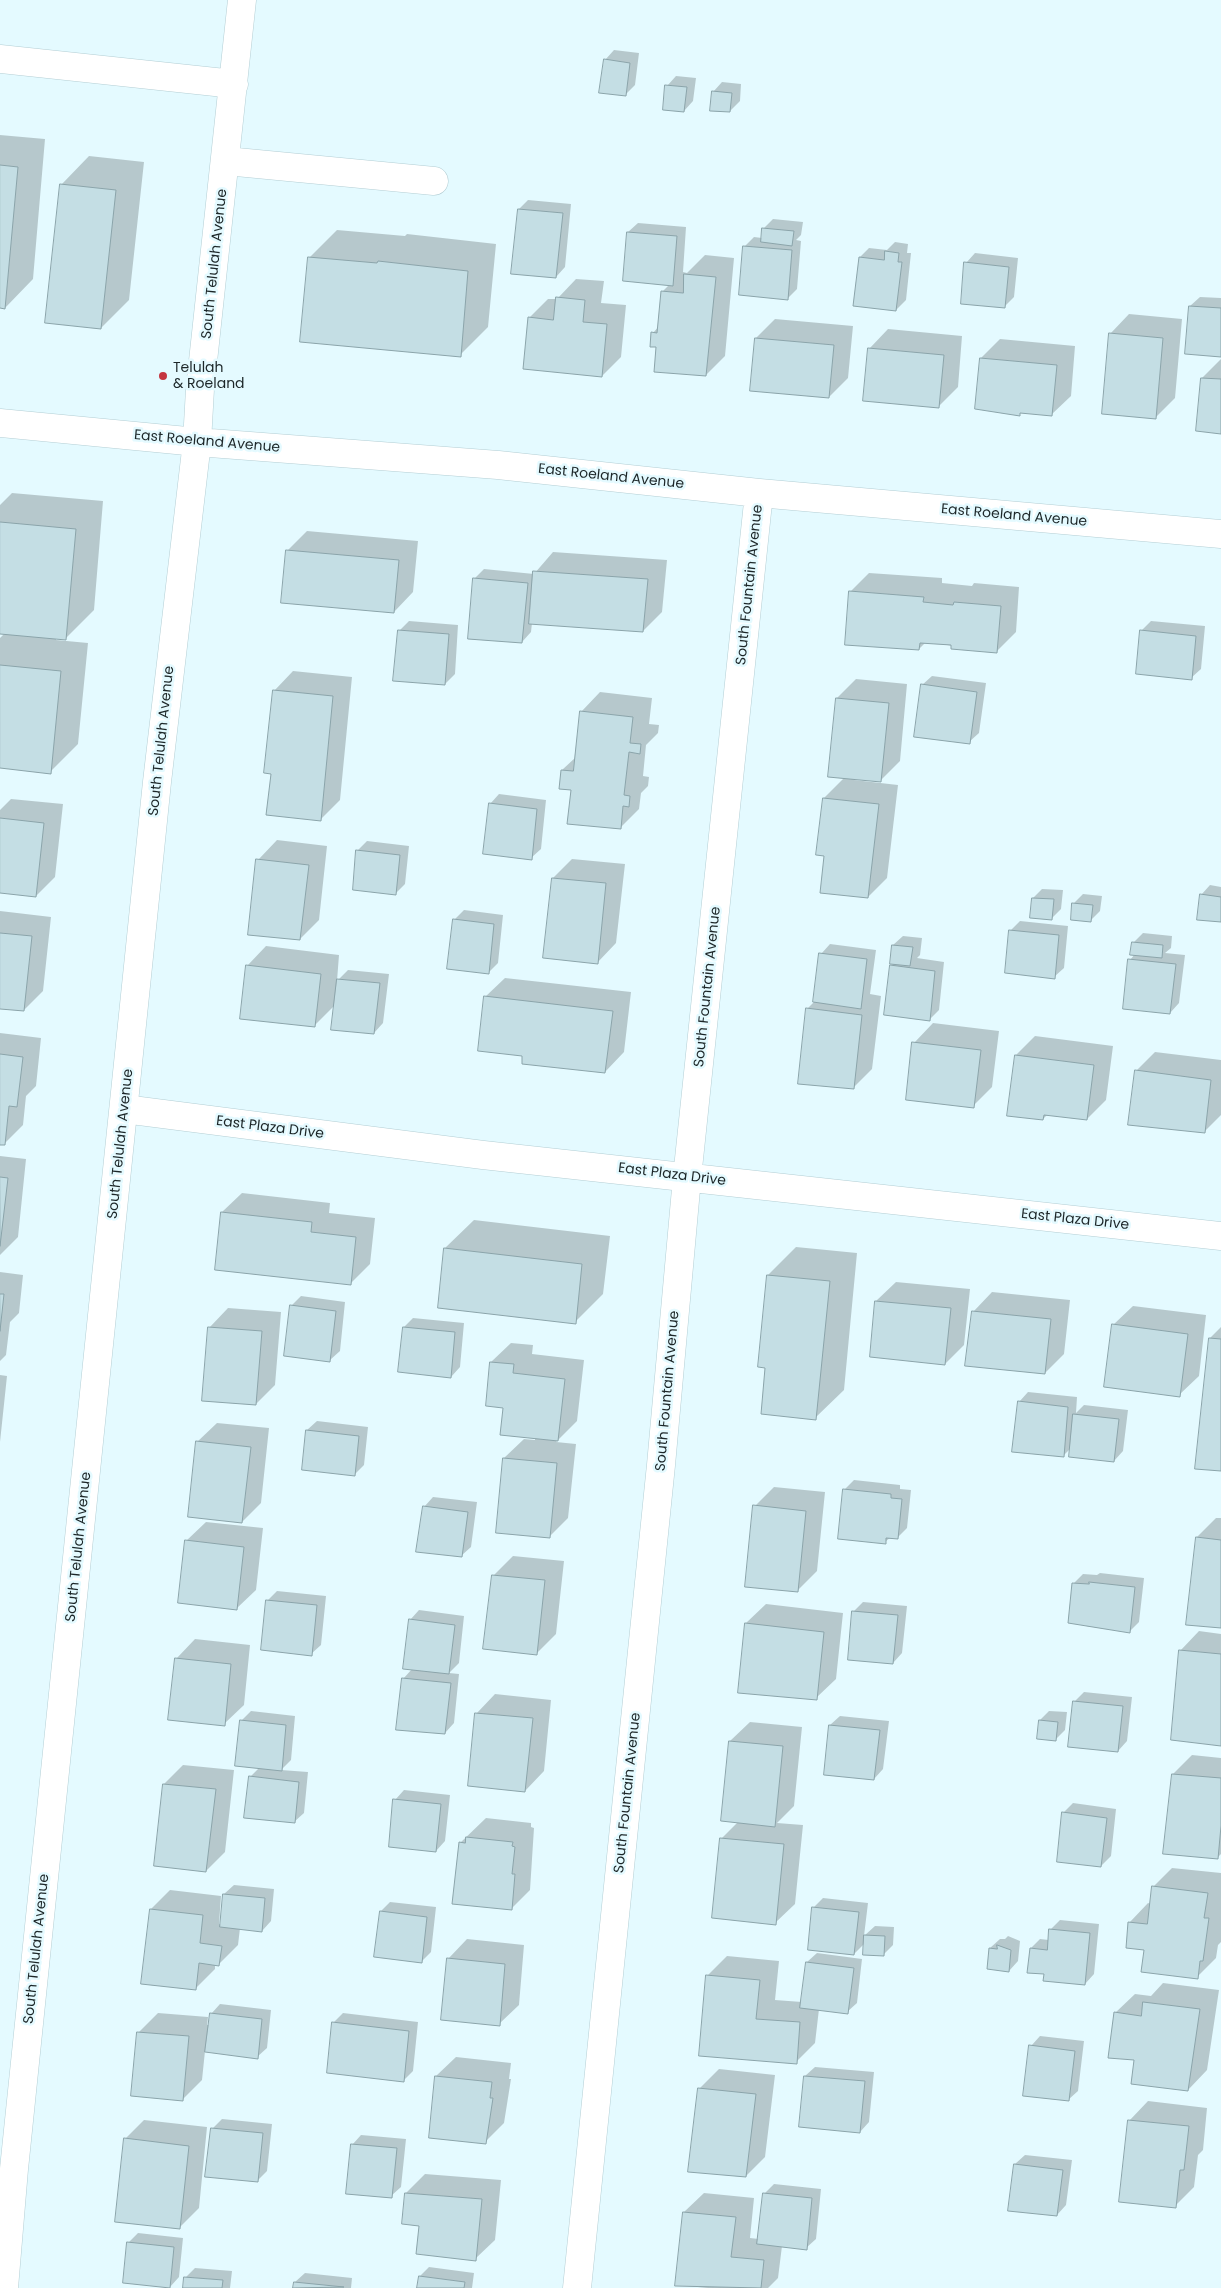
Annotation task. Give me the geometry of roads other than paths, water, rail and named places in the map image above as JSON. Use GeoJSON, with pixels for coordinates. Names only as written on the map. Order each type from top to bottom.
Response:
{"type":"FeatureCollection","features":[{"type":"Feature","properties":{"kind":"street","name":"South Telulah Avenue"},"geometry":{"type":"LineString","coordinates":[[4,2288],[14,2169],[157,782],[197,442],[200,389],[242,0]]}},
{"type":"Feature","properties":{"kind":"street"},"geometry":{"type":"LineString","coordinates":[[0,59],[234,84]]}},
{"type":"Feature","properties":{"kind":"street"},"geometry":{"type":"LineString","coordinates":[[226,161],[434,181]]}},
{"type":"Feature","properties":{"kind":"street","name":"East Roeland Avenue"},"geometry":{"type":"LineString","coordinates":[[0,423],[197,442],[498,465],[759,493],[1221,534]]}},
{"type":"Feature","properties":{"kind":"street","name":"South Fountain Avenue"},"geometry":{"type":"LineString","coordinates":[[578,2288],[661,1465],[687,1178],[759,493]]}},
{"type":"Feature","properties":{"kind":"street","name":"East Plaza Drive"},"geometry":{"type":"LineString","coordinates":[[124,1109],[483,1155],[1221,1236]]}},
{"type":"Feature","properties":{"kind":"place","name":"Telulah & Roeland"},"geometry":{"type":"Point","coordinates":[163,376]}}]}
